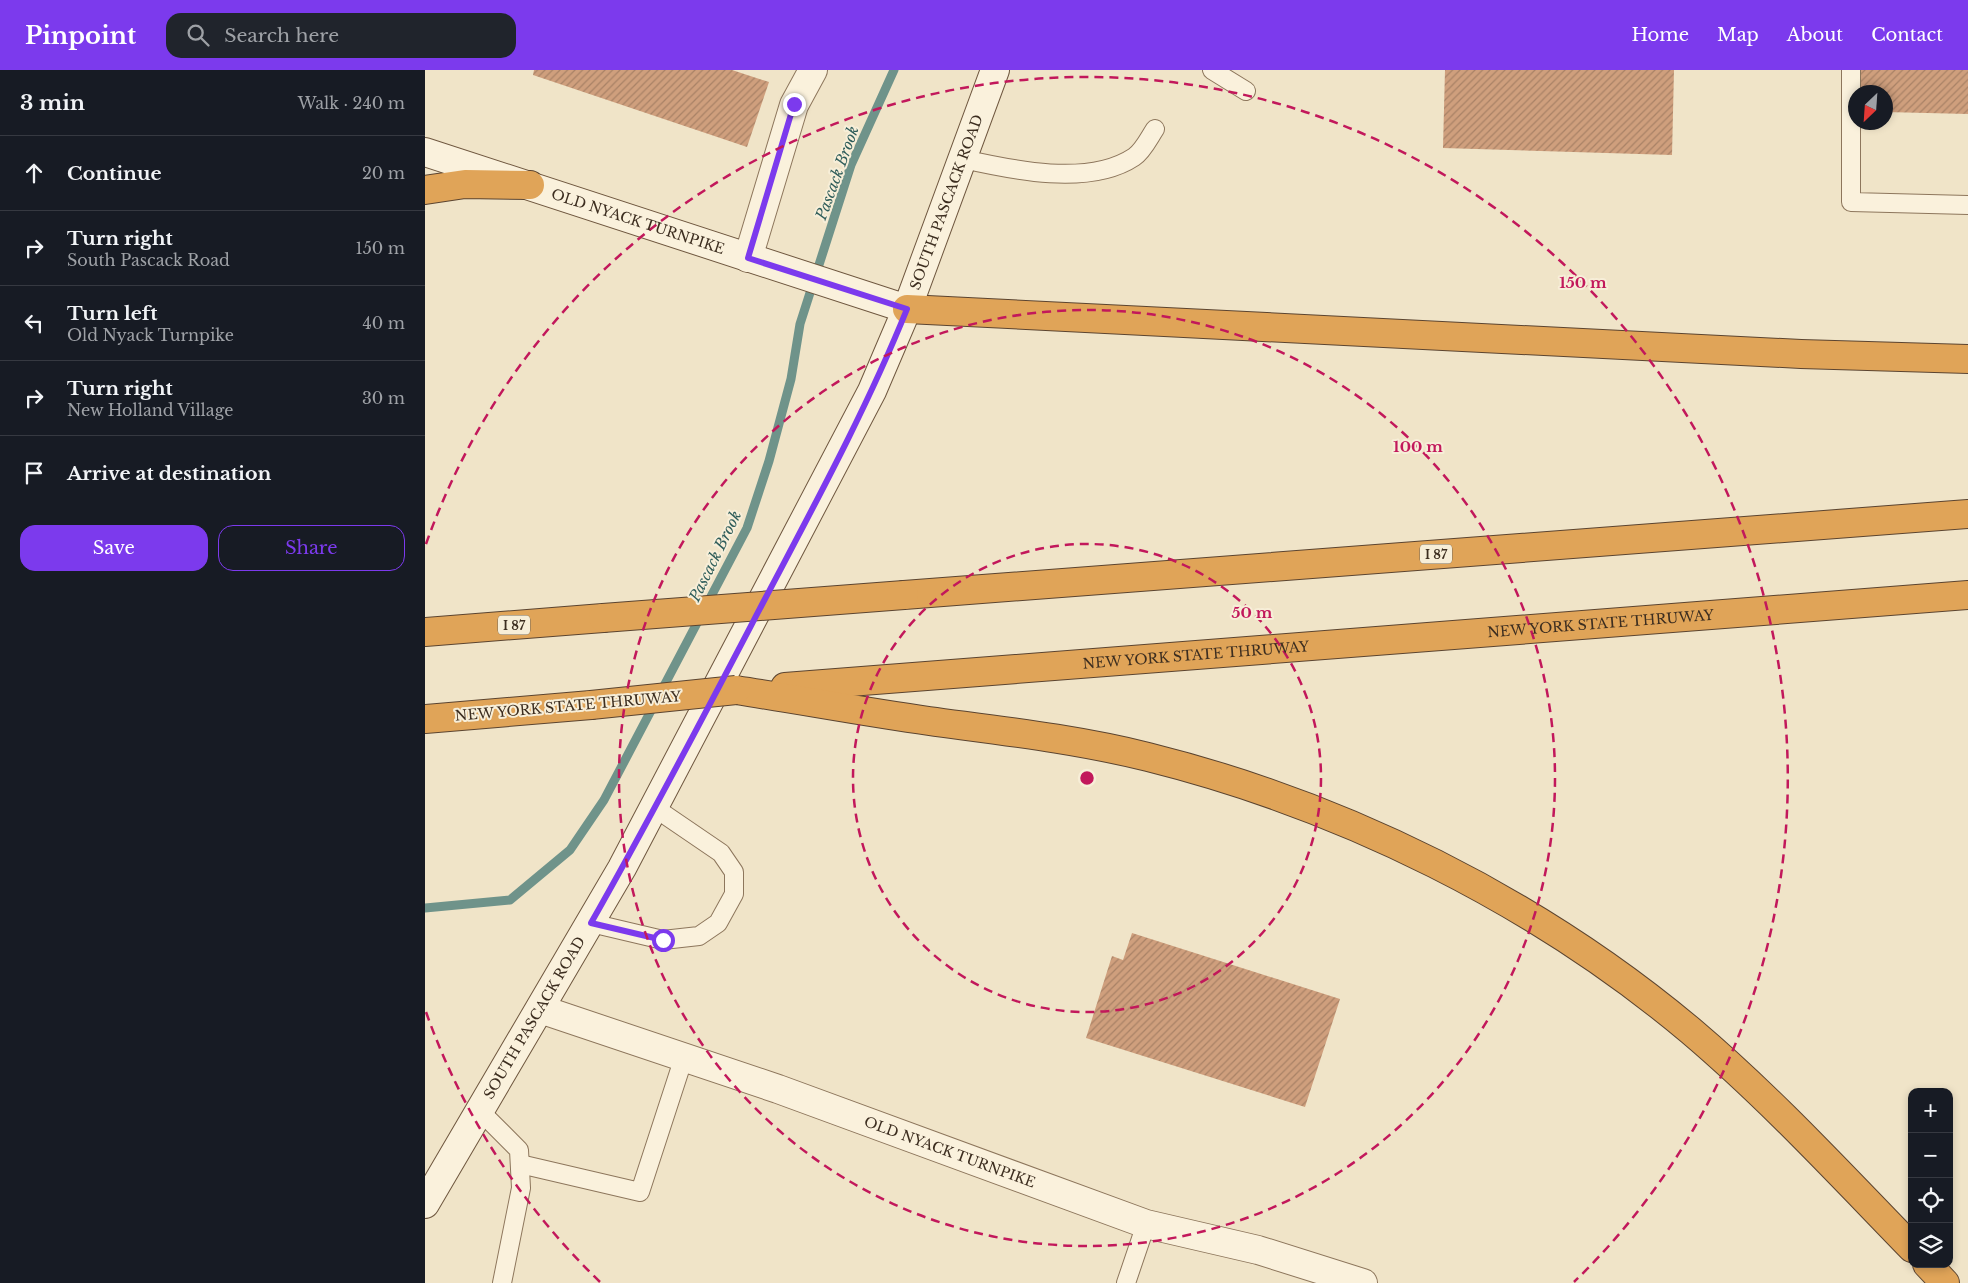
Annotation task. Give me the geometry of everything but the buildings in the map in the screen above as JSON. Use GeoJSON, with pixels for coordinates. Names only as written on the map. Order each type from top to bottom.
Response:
{"type":"FeatureCollection","features":[{"type":"Feature","properties":{"kind":"highway"},"geometry":{"type":"LineString","coordinates":[[425,190],[465,184],[530,185]]}},
{"type":"Feature","properties":{"kind":"highway"},"geometry":{"type":"LineString","coordinates":[[907,309],[1793,353],[1968,359]]}},
{"type":"Feature","properties":{"kind":"highway","name":"I 87"},"geometry":{"type":"LineString","coordinates":[[425,632],[1968,514]]}},
{"type":"Feature","properties":{"kind":"highway","name":"NEW YORK STATE THRUWAY"},"geometry":{"type":"LineString","coordinates":[[425,719],[736,690],[908,679],[1968,595]]}},
{"type":"Feature","properties":{"kind":"highway"},"geometry":{"type":"LineString","coordinates":[[736,690],[908,718],[1030,734],[1144,756],[1239,783],[1340,821],[1448,871],[1545,927],[1593,958],[1687,1028],[1770,1103],[1908,1244]]}},
{"type":"Feature","properties":{"kind":"highway"},"geometry":{"type":"LineString","coordinates":[[1931,1268],[1945,1283]]}},
{"type":"Feature","properties":{"kind":"street"},"geometry":{"type":"LineString","coordinates":[[748,258],[794,104],[813,70]]}},
{"type":"Feature","properties":{"kind":"street","name":"SOUTH PASCACK ROAD"},"geometry":{"type":"LineString","coordinates":[[425,1204],[591,923],[655,808],[836,462],[878,377],[907,309],[995,70]]}},
{"type":"Feature","properties":{"kind":"street","name":"OLD NYACK TURNPIKE"},"geometry":{"type":"LineString","coordinates":[[425,152],[907,309]]}},
{"type":"Feature","properties":{"kind":"street","name":"OLD NYACK TURNPIKE"},"geometry":{"type":"LineString","coordinates":[[541,1009],[778,1089],[1146,1224],[1258,1250],[1363,1283]]}},
{"type":"Feature","properties":{"kind":"lane"},"geometry":{"type":"LineString","coordinates":[[1212,70],[1246,91]]}},
{"type":"Feature","properties":{"kind":"lane"},"geometry":{"type":"LineString","coordinates":[[1851,70],[1851,202],[1968,205]]}},
{"type":"Feature","properties":{"kind":"lane"},"geometry":{"type":"LineString","coordinates":[[963,158],[1007,169],[1074,174],[1112,167],[1135,156],[1155,130]]}},
{"type":"Feature","properties":{"kind":"lane"},"geometry":{"type":"LineString","coordinates":[[591,923],[663,940],[699,936],[718,923],[734,894],[734,872],[721,853],[655,808]]}},
{"type":"Feature","properties":{"kind":"lane"},"geometry":{"type":"LineString","coordinates":[[520,1164],[640,1192],[684,1057]]}},
{"type":"Feature","properties":{"kind":"lane"},"geometry":{"type":"LineString","coordinates":[[479,1110],[519,1150],[521,1188],[502,1283]]}},
{"type":"Feature","properties":{"kind":"lane"},"geometry":{"type":"LineString","coordinates":[[1126,1283],[1146,1224]]}},
{"type":"Feature","properties":{"kind":"waterway","name":"Pascack Brook"},"geometry":{"type":"LineString","coordinates":[[425,908],[510,900],[570,850],[604,800],[747,528],[769,461],[791,379],[800,324],[851,165],[894,70]]}},
{"type":"Feature","properties":{"kind":"route"},"geometry":{"type":"LineString","coordinates":[[663,940],[591,923],[655,808],[836,462],[885,363],[907,309],[748,258],[794,104]]}}]}
